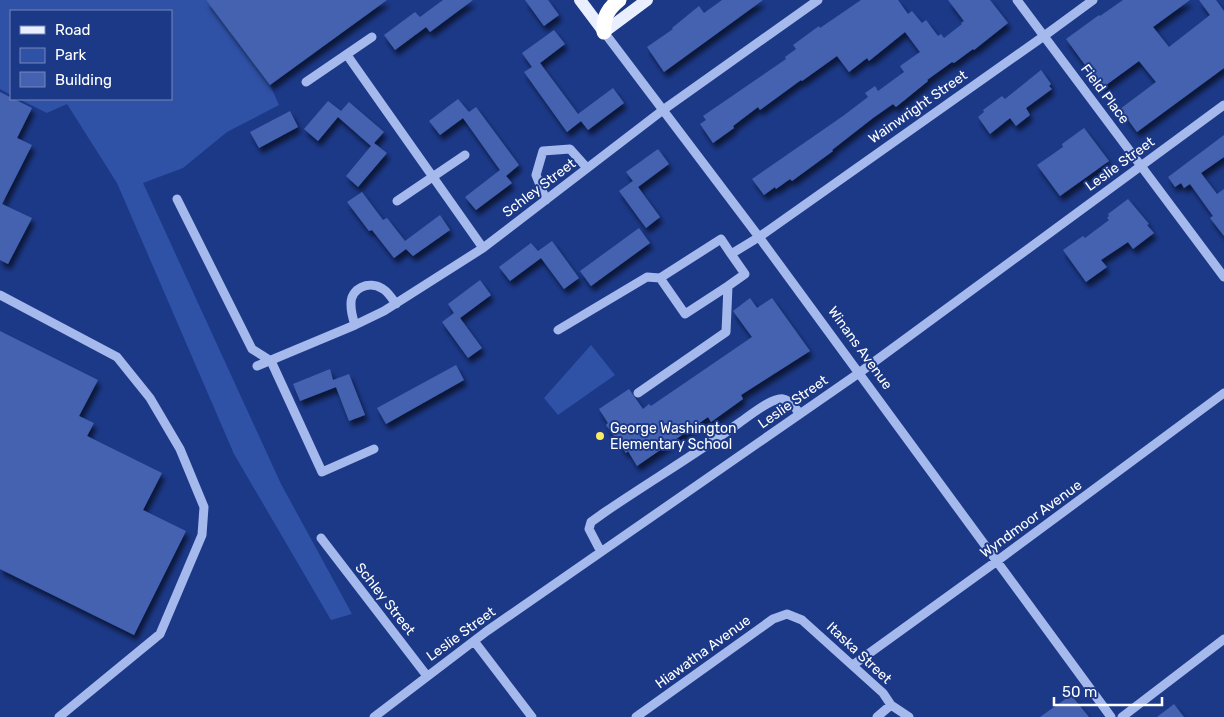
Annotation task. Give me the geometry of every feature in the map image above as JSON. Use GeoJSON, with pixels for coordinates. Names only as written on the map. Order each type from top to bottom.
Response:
{"type":"FeatureCollection","features":[{"type":"Feature","properties":{"kind":"highway"},"geometry":{"type":"LineString","coordinates":[[604,32],[605,17],[612,6],[619,0]]}},
{"type":"Feature","properties":{"kind":"main road","name":"Winans Avenue"},"geometry":{"type":"LineString","coordinates":[[580,0],[604,32]]}},
{"type":"Feature","properties":{"kind":"main road"},"geometry":{"type":"LineString","coordinates":[[604,32],[647,0]]}},
{"type":"Feature","properties":{"kind":"street","name":"Schley Street"},"geometry":{"type":"LineString","coordinates":[[257,366],[355,325],[396,304],[483,248],[663,110],[818,0]]}},
{"type":"Feature","properties":{"kind":"street","name":"Field Place"},"geometry":{"type":"LineString","coordinates":[[1017,0],[1224,277]]}},
{"type":"Feature","properties":{"kind":"street","name":"Wainwright Street"},"geometry":{"type":"LineString","coordinates":[[731,254],[759,237],[1093,0]]}},
{"type":"Feature","properties":{"kind":"street","name":"Winans Avenue"},"geometry":{"type":"LineString","coordinates":[[604,32],[759,237],[1111,717]]}},
{"type":"Feature","properties":{"kind":"street"},"geometry":{"type":"LineString","coordinates":[[306,82],[372,37]]}},
{"type":"Feature","properties":{"kind":"street"},"geometry":{"type":"LineString","coordinates":[[348,55],[483,248]]}},
{"type":"Feature","properties":{"kind":"street","name":"Leslie Street"},"geometry":{"type":"LineString","coordinates":[[374,717],[474,641],[859,373],[1224,105]]}},
{"type":"Feature","properties":{"kind":"street"},"geometry":{"type":"LineString","coordinates":[[546,200],[536,175],[543,151],[570,150],[587,168]]}},
{"type":"Feature","properties":{"kind":"street"},"geometry":{"type":"LineString","coordinates":[[397,201],[465,155]]}},
{"type":"Feature","properties":{"kind":"street"},"geometry":{"type":"LineString","coordinates":[[177,199],[252,349],[271,361],[322,472],[374,449]]}},
{"type":"Feature","properties":{"kind":"street"},"geometry":{"type":"LineString","coordinates":[[558,330],[641,279],[647,277],[660,278],[721,239],[745,274],[685,314],[660,278]]}},
{"type":"Feature","properties":{"kind":"street"},"geometry":{"type":"LineString","coordinates":[[355,325],[350,304],[354,292],[360,288],[366,285],[380,287],[385,290],[396,304]]}},
{"type":"Feature","properties":{"kind":"street"},"geometry":{"type":"LineString","coordinates":[[638,393],[726,332],[728,286]]}},
{"type":"Feature","properties":{"kind":"street"},"geometry":{"type":"LineString","coordinates":[[0,296],[117,357],[150,398],[180,449],[204,507],[202,535],[160,634],[60,717]]}},
{"type":"Feature","properties":{"kind":"street","name":"Wyndmoor Avenue"},"geometry":{"type":"LineString","coordinates":[[853,665],[1224,393]]}},
{"type":"Feature","properties":{"kind":"street"},"geometry":{"type":"LineString","coordinates":[[601,552],[589,529],[591,522],[604,512],[774,401],[782,399],[800,414]]}},
{"type":"Feature","properties":{"kind":"street","name":"Schley Street"},"geometry":{"type":"LineString","coordinates":[[321,538],[427,676]]}},
{"type":"Feature","properties":{"kind":"street","name":"Itaska Street"},"geometry":{"type":"LineString","coordinates":[[787,614],[802,620],[883,693],[891,705],[909,717]]}},
{"type":"Feature","properties":{"kind":"street","name":"Hiawatha Avenue"},"geometry":{"type":"LineString","coordinates":[[636,717],[773,619],[787,614]]}},
{"type":"Feature","properties":{"kind":"street"},"geometry":{"type":"LineString","coordinates":[[1122,717],[1224,638]]}},
{"type":"Feature","properties":{"kind":"street"},"geometry":{"type":"LineString","coordinates":[[474,641],[532,717]]}},
{"type":"Feature","properties":{"kind":"street"},"geometry":{"type":"LineString","coordinates":[[877,717],[891,705]]}},
{"type":"Feature","properties":{"kind":"green space"},"geometry":{"type":"Polygon","coordinates":[[[0,0],[206,0],[270,85],[279,105],[227,132],[183,168],[143,183],[281,484],[352,614],[331,620],[234,454],[117,183],[67,104],[47,113],[21,100],[172,100],[172,10],[10,10],[10,94],[0,89],[0,0]]]}},
{"type":"Feature","properties":{"kind":"green space"},"geometry":{"type":"Polygon","coordinates":[[[591,345],[615,375],[558,415],[544,398],[591,345]]]}},
{"type":"Feature","properties":{"kind":"building"},"geometry":{"type":"Polygon","coordinates":[[[206,0],[387,0],[270,85],[206,0]]]}},
{"type":"Feature","properties":{"kind":"building"},"geometry":{"type":"Polygon","coordinates":[[[443,0],[473,0],[430,32],[426,27],[395,50],[384,35],[415,12],[420,17],[443,0]]]}},
{"type":"Feature","properties":{"kind":"building"},"geometry":{"type":"Polygon","coordinates":[[[525,0],[548,0],[559,15],[544,26],[525,0]]]}},
{"type":"Feature","properties":{"kind":"building"},"geometry":{"type":"Polygon","coordinates":[[[722,0],[763,0],[664,72],[647,47],[673,29],[699,6],[704,13],[722,0]]]}},
{"type":"Feature","properties":{"kind":"building"},"geometry":{"type":"Polygon","coordinates":[[[861,0],[898,0],[908,14],[912,11],[922,23],[926,20],[938,36],[941,34],[944,38],[964,21],[948,0],[990,0],[1008,23],[974,50],[954,63],[952,62],[927,80],[896,107],[893,104],[873,118],[792,181],[790,179],[764,195],[752,179],[868,97],[865,93],[875,86],[878,91],[904,72],[900,66],[920,52],[905,32],[869,61],[867,58],[849,72],[837,56],[760,110],[758,107],[713,143],[700,124],[706,120],[703,116],[786,59],[785,57],[796,49],[793,45],[861,0]]]}},
{"type":"Feature","properties":{"kind":"building"},"geometry":{"type":"Polygon","coordinates":[[[1123,0],[1190,0],[1153,27],[1169,47],[1210,15],[1199,0],[1216,0],[1224,11],[1224,68],[1137,132],[1120,109],[1156,82],[1139,61],[1102,88],[1066,39],[1123,0]]]}},
{"type":"Feature","properties":{"kind":"building"},"geometry":{"type":"Polygon","coordinates":[[[554,30],[565,44],[540,63],[578,114],[613,88],[624,103],[588,130],[581,121],[567,132],[524,72],[532,67],[522,53],[554,30]]]}},
{"type":"Feature","properties":{"kind":"building"},"geometry":{"type":"Polygon","coordinates":[[[1041,70],[1051,84],[1049,86],[1052,89],[1026,108],[1030,115],[1016,126],[1010,118],[990,134],[978,117],[984,112],[983,110],[1002,96],[1005,99],[1041,70]]]}},
{"type":"Feature","properties":{"kind":"building"},"geometry":{"type":"Polygon","coordinates":[[[0,92],[10,97],[10,100],[16,100],[32,108],[17,138],[32,145],[2,204],[32,218],[8,264],[0,260],[0,92]]]}},
{"type":"Feature","properties":{"kind":"building"},"geometry":{"type":"Polygon","coordinates":[[[458,99],[469,112],[476,107],[519,165],[506,176],[512,183],[476,210],[465,197],[500,170],[463,118],[440,135],[429,121],[458,99]]]}},
{"type":"Feature","properties":{"kind":"building"},"geometry":{"type":"Polygon","coordinates":[[[328,101],[341,111],[349,102],[384,132],[374,143],[387,153],[358,187],[346,176],[371,146],[338,117],[318,141],[304,129],[328,101]]]}},
{"type":"Feature","properties":{"kind":"building"},"geometry":{"type":"Polygon","coordinates":[[[290,111],[298,127],[259,148],[250,132],[290,111]]]}},
{"type":"Feature","properties":{"kind":"building"},"geometry":{"type":"Polygon","coordinates":[[[1084,128],[1109,161],[1060,196],[1037,165],[1063,147],[1062,144],[1084,128]]]}},
{"type":"Feature","properties":{"kind":"building"},"geometry":{"type":"Polygon","coordinates":[[[1224,135],[1224,157],[1201,173],[1217,194],[1224,189],[1224,236],[1210,218],[1213,216],[1190,184],[1184,188],[1181,183],[1175,187],[1168,177],[1224,135]]]}},
{"type":"Feature","properties":{"kind":"building"},"geometry":{"type":"Polygon","coordinates":[[[658,149],[669,164],[638,187],[660,217],[646,228],[619,191],[633,181],[626,172],[658,149]]]}},
{"type":"Feature","properties":{"kind":"building"},"geometry":{"type":"Polygon","coordinates":[[[362,192],[383,220],[387,218],[405,241],[440,215],[450,230],[413,256],[406,249],[394,258],[372,230],[369,231],[347,202],[362,192]]]}},
{"type":"Feature","properties":{"kind":"building"},"geometry":{"type":"Polygon","coordinates":[[[1128,199],[1154,233],[1133,249],[1128,242],[1101,260],[1107,267],[1086,282],[1063,250],[1083,236],[1085,238],[1109,220],[1107,218],[1108,214],[1128,199]]]}},
{"type":"Feature","properties":{"kind":"building"},"geometry":{"type":"Polygon","coordinates":[[[639,228],[650,243],[591,286],[580,271],[639,228]]]}},
{"type":"Feature","properties":{"kind":"building"},"geometry":{"type":"Polygon","coordinates":[[[552,241],[579,278],[564,289],[541,258],[510,281],[499,267],[531,243],[538,251],[552,241]]]}},
{"type":"Feature","properties":{"kind":"building"},"geometry":{"type":"Polygon","coordinates":[[[480,280],[491,295],[460,318],[482,348],[468,358],[442,322],[454,313],[448,304],[480,280]]]}},
{"type":"Feature","properties":{"kind":"building"},"geometry":{"type":"Polygon","coordinates":[[[750,298],[757,308],[772,298],[810,351],[741,395],[743,399],[711,422],[708,417],[637,466],[628,451],[626,453],[606,425],[608,423],[599,409],[629,389],[643,409],[649,404],[651,406],[752,337],[733,311],[750,298]]]}},
{"type":"Feature","properties":{"kind":"building"},"geometry":{"type":"Polygon","coordinates":[[[0,331],[98,380],[79,416],[94,423],[87,436],[162,473],[143,510],[186,531],[134,635],[0,569],[0,331]]]}},
{"type":"Feature","properties":{"kind":"building"},"geometry":{"type":"Polygon","coordinates":[[[456,365],[464,380],[386,424],[377,408],[456,365]]]}},
{"type":"Feature","properties":{"kind":"building"},"geometry":{"type":"Polygon","coordinates":[[[330,369],[333,380],[349,374],[365,415],[349,421],[336,387],[300,401],[293,384],[330,369]]]}},
{"type":"Feature","properties":{"kind":"building"},"geometry":{"type":"Polygon","coordinates":[[[1071,695],[1089,717],[1040,717],[1071,695]]]}},
{"type":"Feature","properties":{"kind":"building"},"geometry":{"type":"Polygon","coordinates":[[[1174,704],[1184,717],[1157,717],[1174,704]]]}},
{"type":"Feature","properties":{"kind":"place","name":"George Washington Elementary School"},"geometry":{"type":"Point","coordinates":[600,436]}}]}
